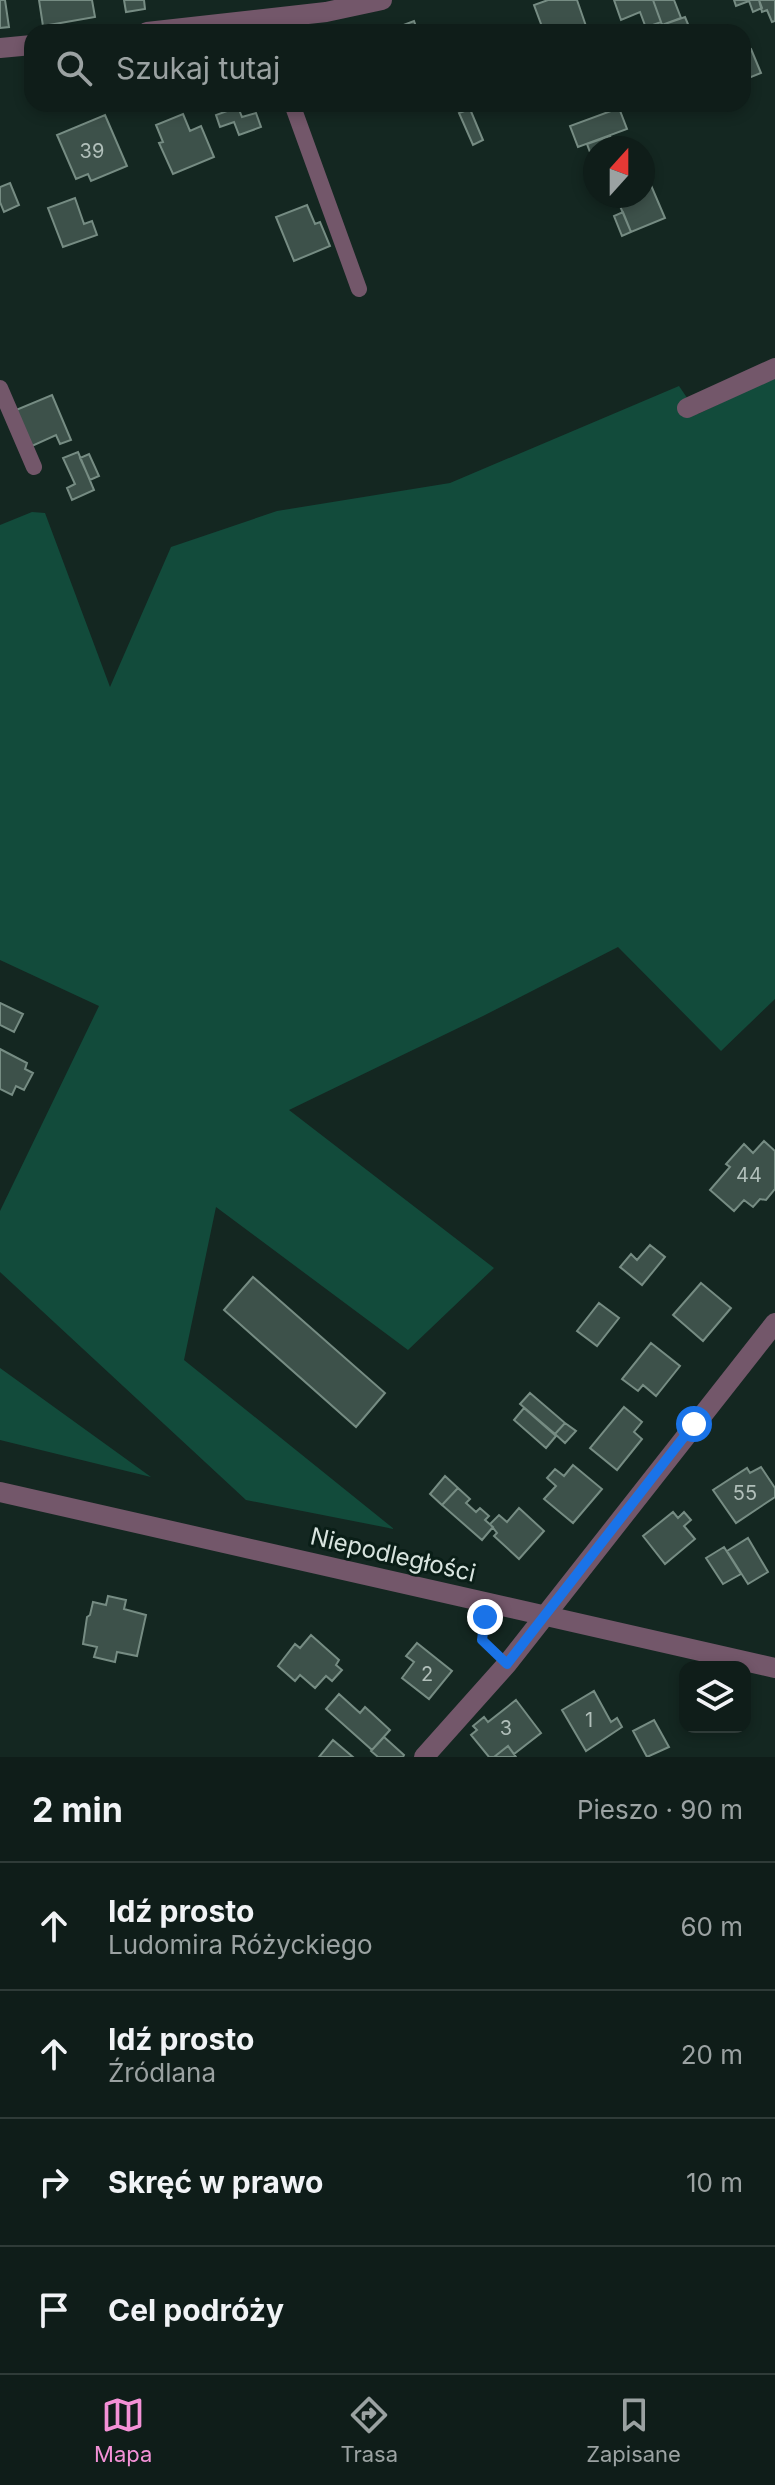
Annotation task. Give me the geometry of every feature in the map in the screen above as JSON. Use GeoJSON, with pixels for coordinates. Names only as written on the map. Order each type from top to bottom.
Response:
{"type":"FeatureCollection","features":[{"type":"Feature","properties":{"kind":"street"},"geometry":{"type":"LineString","coordinates":[[272,24],[382,0]]}},
{"type":"Feature","properties":{"kind":"street"},"geometry":{"type":"LineString","coordinates":[[0,48],[24,46]]}},
{"type":"Feature","properties":{"kind":"street"},"geometry":{"type":"LineString","coordinates":[[687,408],[775,368]]}},
{"type":"Feature","properties":{"kind":"street"},"geometry":{"type":"LineString","coordinates":[[424,1757],[507,1664],[775,1323]]}},
{"type":"Feature","properties":{"kind":"street","name":"Niepodległości"},"geometry":{"type":"LineString","coordinates":[[0,1492],[775,1668]]}},
{"type":"Feature","properties":{"kind":"lane"},"geometry":{"type":"LineString","coordinates":[[295,112],[359,289]]}},
{"type":"Feature","properties":{"kind":"lane"},"geometry":{"type":"LineString","coordinates":[[0,388],[34,467]]}},
{"type":"Feature","properties":{"kind":"path"},"geometry":{"type":"LineString","coordinates":[[485,1617],[482,1640],[507,1664]]}},
{"type":"Feature","properties":{"kind":"green space"},"geometry":{"type":"Polygon","coordinates":[[[775,377],[775,999],[721,1051],[618,947],[289,1110],[494,1268],[408,1350],[216,1207],[184,1360],[394,1529],[246,1500],[0,1272],[0,1211],[99,1006],[0,960],[0,525],[32,512],[45,513],[110,687],[171,547],[277,511],[450,483],[679,386],[698,414],[775,377]]]}},
{"type":"Feature","properties":{"kind":"green space"},"geometry":{"type":"Polygon","coordinates":[[[0,1368],[151,1477],[0,1440],[0,1368]]]}},
{"type":"Feature","properties":{"kind":"building"},"geometry":{"type":"Polygon","coordinates":[[[0,0],[5,0],[9,27],[0,28],[0,0]]]}},
{"type":"Feature","properties":{"kind":"building"},"geometry":{"type":"Polygon","coordinates":[[[39,0],[92,0],[95,17],[43,24],[39,0]]]}},
{"type":"Feature","properties":{"kind":"building"},"geometry":{"type":"Polygon","coordinates":[[[124,0],[144,0],[145,9],[126,12],[124,0]]]}},
{"type":"Feature","properties":{"kind":"building"},"geometry":{"type":"Polygon","coordinates":[[[548,0],[577,0],[585,24],[541,24],[534,5],[548,0]]]}},
{"type":"Feature","properties":{"kind":"building"},"geometry":{"type":"Polygon","coordinates":[[[614,0],[653,0],[661,22],[644,24],[640,12],[621,20],[614,0]]]}},
{"type":"Feature","properties":{"kind":"building"},"geometry":{"type":"Polygon","coordinates":[[[653,0],[674,0],[681,18],[662,24],[653,0]]]}},
{"type":"Feature","properties":{"kind":"building"},"geometry":{"type":"Polygon","coordinates":[[[734,0],[759,0],[762,8],[753,12],[749,1],[736,6],[734,0]]]}},
{"type":"Feature","properties":{"kind":"building"},"geometry":{"type":"Polygon","coordinates":[[[759,0],[775,0],[775,21],[772,22],[767,10],[762,12],[759,0]]]}},
{"type":"Feature","properties":{"kind":"building"},"geometry":{"type":"Polygon","coordinates":[[[685,17],[688,24],[665,24],[685,17]]]}},
{"type":"Feature","properties":{"kind":"building"},"geometry":{"type":"Polygon","coordinates":[[[751,49],[761,73],[751,77],[751,49]]]}},
{"type":"Feature","properties":{"kind":"building"},"geometry":{"type":"Polygon","coordinates":[[[240,112],[242,117],[256,113],[261,127],[239,135],[234,122],[220,127],[216,115],[240,112]]]}},
{"type":"Feature","properties":{"kind":"building"},"geometry":{"type":"Polygon","coordinates":[[[471,112],[483,140],[473,145],[459,113],[471,112]]]}},
{"type":"Feature","properties":{"kind":"building"},"geometry":{"type":"Polygon","coordinates":[[[608,112],[621,112],[627,129],[608,136],[583,136],[583,145],[578,147],[570,126],[608,112]]]}},
{"type":"Feature","properties":{"kind":"building"},"geometry":{"type":"Polygon","coordinates":[[[183,114],[190,131],[201,126],[214,157],[173,174],[159,143],[163,142],[156,125],[183,114]]]}},
{"type":"Feature","properties":{"kind":"building"},"geometry":{"type":"Polygon","coordinates":[[[105,115],[127,166],[91,181],[88,174],[76,179],[57,135],[105,115]]]}},
{"type":"Feature","properties":{"kind":"building"},"geometry":{"type":"Polygon","coordinates":[[[10,183],[19,205],[4,212],[0,187],[10,183]]]}},
{"type":"Feature","properties":{"kind":"building"},"geometry":{"type":"Polygon","coordinates":[[[655,195],[665,218],[631,232],[621,208],[655,208],[655,195]]]}},
{"type":"Feature","properties":{"kind":"building"},"geometry":{"type":"Polygon","coordinates":[[[75,198],[84,224],[92,221],[97,235],[63,247],[48,208],[75,198]]]}},
{"type":"Feature","properties":{"kind":"building"},"geometry":{"type":"Polygon","coordinates":[[[307,205],[315,224],[320,222],[330,246],[294,261],[276,217],[307,205]]]}},
{"type":"Feature","properties":{"kind":"building"},"geometry":{"type":"Polygon","coordinates":[[[623,212],[631,232],[622,236],[614,216],[623,212]]]}},
{"type":"Feature","properties":{"kind":"building"},"geometry":{"type":"Polygon","coordinates":[[[52,395],[71,440],[60,444],[56,435],[32,446],[16,410],[52,395]]]}},
{"type":"Feature","properties":{"kind":"building"},"geometry":{"type":"Polygon","coordinates":[[[78,452],[94,490],[72,500],[67,488],[75,484],[63,458],[78,452]]]}},
{"type":"Feature","properties":{"kind":"building"},"geometry":{"type":"Polygon","coordinates":[[[89,454],[99,476],[90,480],[80,458],[89,454]]]}},
{"type":"Feature","properties":{"kind":"building"},"geometry":{"type":"Polygon","coordinates":[[[0,1003],[23,1014],[14,1032],[0,1025],[0,1003]]]}},
{"type":"Feature","properties":{"kind":"building"},"geometry":{"type":"Polygon","coordinates":[[[0,1049],[27,1063],[25,1069],[33,1073],[24,1090],[16,1086],[12,1095],[0,1089],[0,1049]]]}},
{"type":"Feature","properties":{"kind":"building"},"geometry":{"type":"Polygon","coordinates":[[[764,1141],[775,1151],[775,1189],[766,1200],[760,1199],[753,1207],[744,1200],[734,1211],[710,1190],[730,1167],[726,1164],[744,1144],[753,1153],[764,1141]]]}},
{"type":"Feature","properties":{"kind":"building"},"geometry":{"type":"Polygon","coordinates":[[[650,1245],[665,1257],[642,1285],[620,1267],[631,1254],[637,1260],[650,1245]]]}},
{"type":"Feature","properties":{"kind":"building"},"geometry":{"type":"Polygon","coordinates":[[[253,1277],[385,1393],[356,1427],[224,1310],[253,1277]]]}},
{"type":"Feature","properties":{"kind":"building"},"geometry":{"type":"Polygon","coordinates":[[[701,1283],[731,1308],[703,1341],[673,1315],[701,1283]]]}},
{"type":"Feature","properties":{"kind":"building"},"geometry":{"type":"Polygon","coordinates":[[[599,1303],[619,1318],[597,1346],[577,1331],[599,1303]]]}},
{"type":"Feature","properties":{"kind":"building"},"geometry":{"type":"Polygon","coordinates":[[[651,1343],[680,1366],[656,1396],[643,1385],[638,1391],[622,1379],[651,1343]]]}},
{"type":"Feature","properties":{"kind":"building"},"geometry":{"type":"Polygon","coordinates":[[[530,1393],[565,1423],[555,1434],[520,1404],[530,1393]]]}},
{"type":"Feature","properties":{"kind":"building"},"geometry":{"type":"Polygon","coordinates":[[[624,1407],[642,1422],[634,1432],[642,1439],[617,1470],[590,1448],[624,1407]]]}},
{"type":"Feature","properties":{"kind":"building"},"geometry":{"type":"Polygon","coordinates":[[[524,1408],[556,1436],[546,1448],[514,1420],[524,1408]]]}},
{"type":"Feature","properties":{"kind":"building"},"geometry":{"type":"Polygon","coordinates":[[[565,1423],[576,1431],[565,1443],[555,1434],[565,1423]]]}},
{"type":"Feature","properties":{"kind":"building"},"geometry":{"type":"Polygon","coordinates":[[[573,1465],[602,1489],[573,1523],[544,1499],[556,1486],[547,1478],[555,1469],[564,1476],[573,1465]]]}},
{"type":"Feature","properties":{"kind":"building"},"geometry":{"type":"Polygon","coordinates":[[[761,1467],[775,1488],[775,1497],[736,1523],[713,1490],[747,1468],[750,1473],[761,1467]]]}},
{"type":"Feature","properties":{"kind":"building"},"geometry":{"type":"Polygon","coordinates":[[[445,1476],[458,1488],[442,1505],[430,1494],[445,1476]]]}},
{"type":"Feature","properties":{"kind":"building"},"geometry":{"type":"Polygon","coordinates":[[[458,1488],[470,1499],[466,1503],[476,1512],[480,1508],[489,1516],[485,1520],[493,1527],[482,1540],[442,1505],[458,1488]]]}},
{"type":"Feature","properties":{"kind":"building"},"geometry":{"type":"Polygon","coordinates":[[[519,1508],[544,1531],[519,1559],[494,1536],[497,1533],[490,1524],[499,1515],[507,1522],[519,1508]]]}},
{"type":"Feature","properties":{"kind":"building"},"geometry":{"type":"Polygon","coordinates":[[[673,1512],[678,1518],[684,1512],[691,1520],[684,1526],[695,1539],[665,1564],[643,1536],[673,1512]]]}},
{"type":"Feature","properties":{"kind":"building"},"geometry":{"type":"Polygon","coordinates":[[[748,1538],[768,1572],[748,1584],[727,1551],[748,1538]]]}},
{"type":"Feature","properties":{"kind":"building"},"geometry":{"type":"Polygon","coordinates":[[[724,1547],[741,1574],[723,1584],[706,1558],[724,1547]]]}},
{"type":"Feature","properties":{"kind":"building"},"geometry":{"type":"Polygon","coordinates":[[[108,1596],[126,1600],[124,1609],[146,1615],[137,1656],[117,1652],[115,1662],[94,1657],[97,1647],[83,1644],[93,1602],[106,1605],[108,1596]]]}},
{"type":"Feature","properties":{"kind":"building"},"geometry":{"type":"Polygon","coordinates":[[[311,1635],[339,1660],[336,1665],[342,1670],[332,1681],[326,1676],[315,1688],[300,1675],[295,1681],[278,1666],[295,1644],[300,1648],[311,1635]]]}},
{"type":"Feature","properties":{"kind":"building"},"geometry":{"type":"Polygon","coordinates":[[[417,1643],[452,1671],[429,1699],[402,1678],[414,1662],[406,1656],[417,1643]]]}},
{"type":"Feature","properties":{"kind":"building"},"geometry":{"type":"Polygon","coordinates":[[[594,1691],[611,1722],[617,1718],[622,1727],[586,1751],[562,1710],[594,1691]]]}},
{"type":"Feature","properties":{"kind":"building"},"geometry":{"type":"Polygon","coordinates":[[[339,1694],[360,1713],[365,1707],[390,1730],[372,1750],[326,1709],[339,1694]]]}},
{"type":"Feature","properties":{"kind":"building"},"geometry":{"type":"Polygon","coordinates":[[[516,1700],[541,1733],[514,1754],[508,1746],[494,1757],[489,1757],[471,1735],[477,1730],[473,1726],[484,1717],[488,1722],[516,1700]]]}},
{"type":"Feature","properties":{"kind":"building"},"geometry":{"type":"Polygon","coordinates":[[[654,1720],[669,1747],[647,1757],[633,1731],[654,1720]]]}},
{"type":"Feature","properties":{"kind":"building"},"geometry":{"type":"Polygon","coordinates":[[[384,1737],[403,1757],[378,1757],[371,1751],[384,1737]]]}},
{"type":"Feature","properties":{"kind":"building"},"geometry":{"type":"Polygon","coordinates":[[[333,1740],[353,1757],[319,1757],[333,1740]]]}},
{"type":"Feature","properties":{"kind":"building"},"geometry":{"type":"Polygon","coordinates":[[[508,1746],[516,1757],[494,1757],[508,1746]]]}},
{"type":"Feature","properties":{"kind":"route"},"geometry":{"type":"LineString","coordinates":[[485,1617],[482,1640],[507,1664],[694,1424]]}}]}
